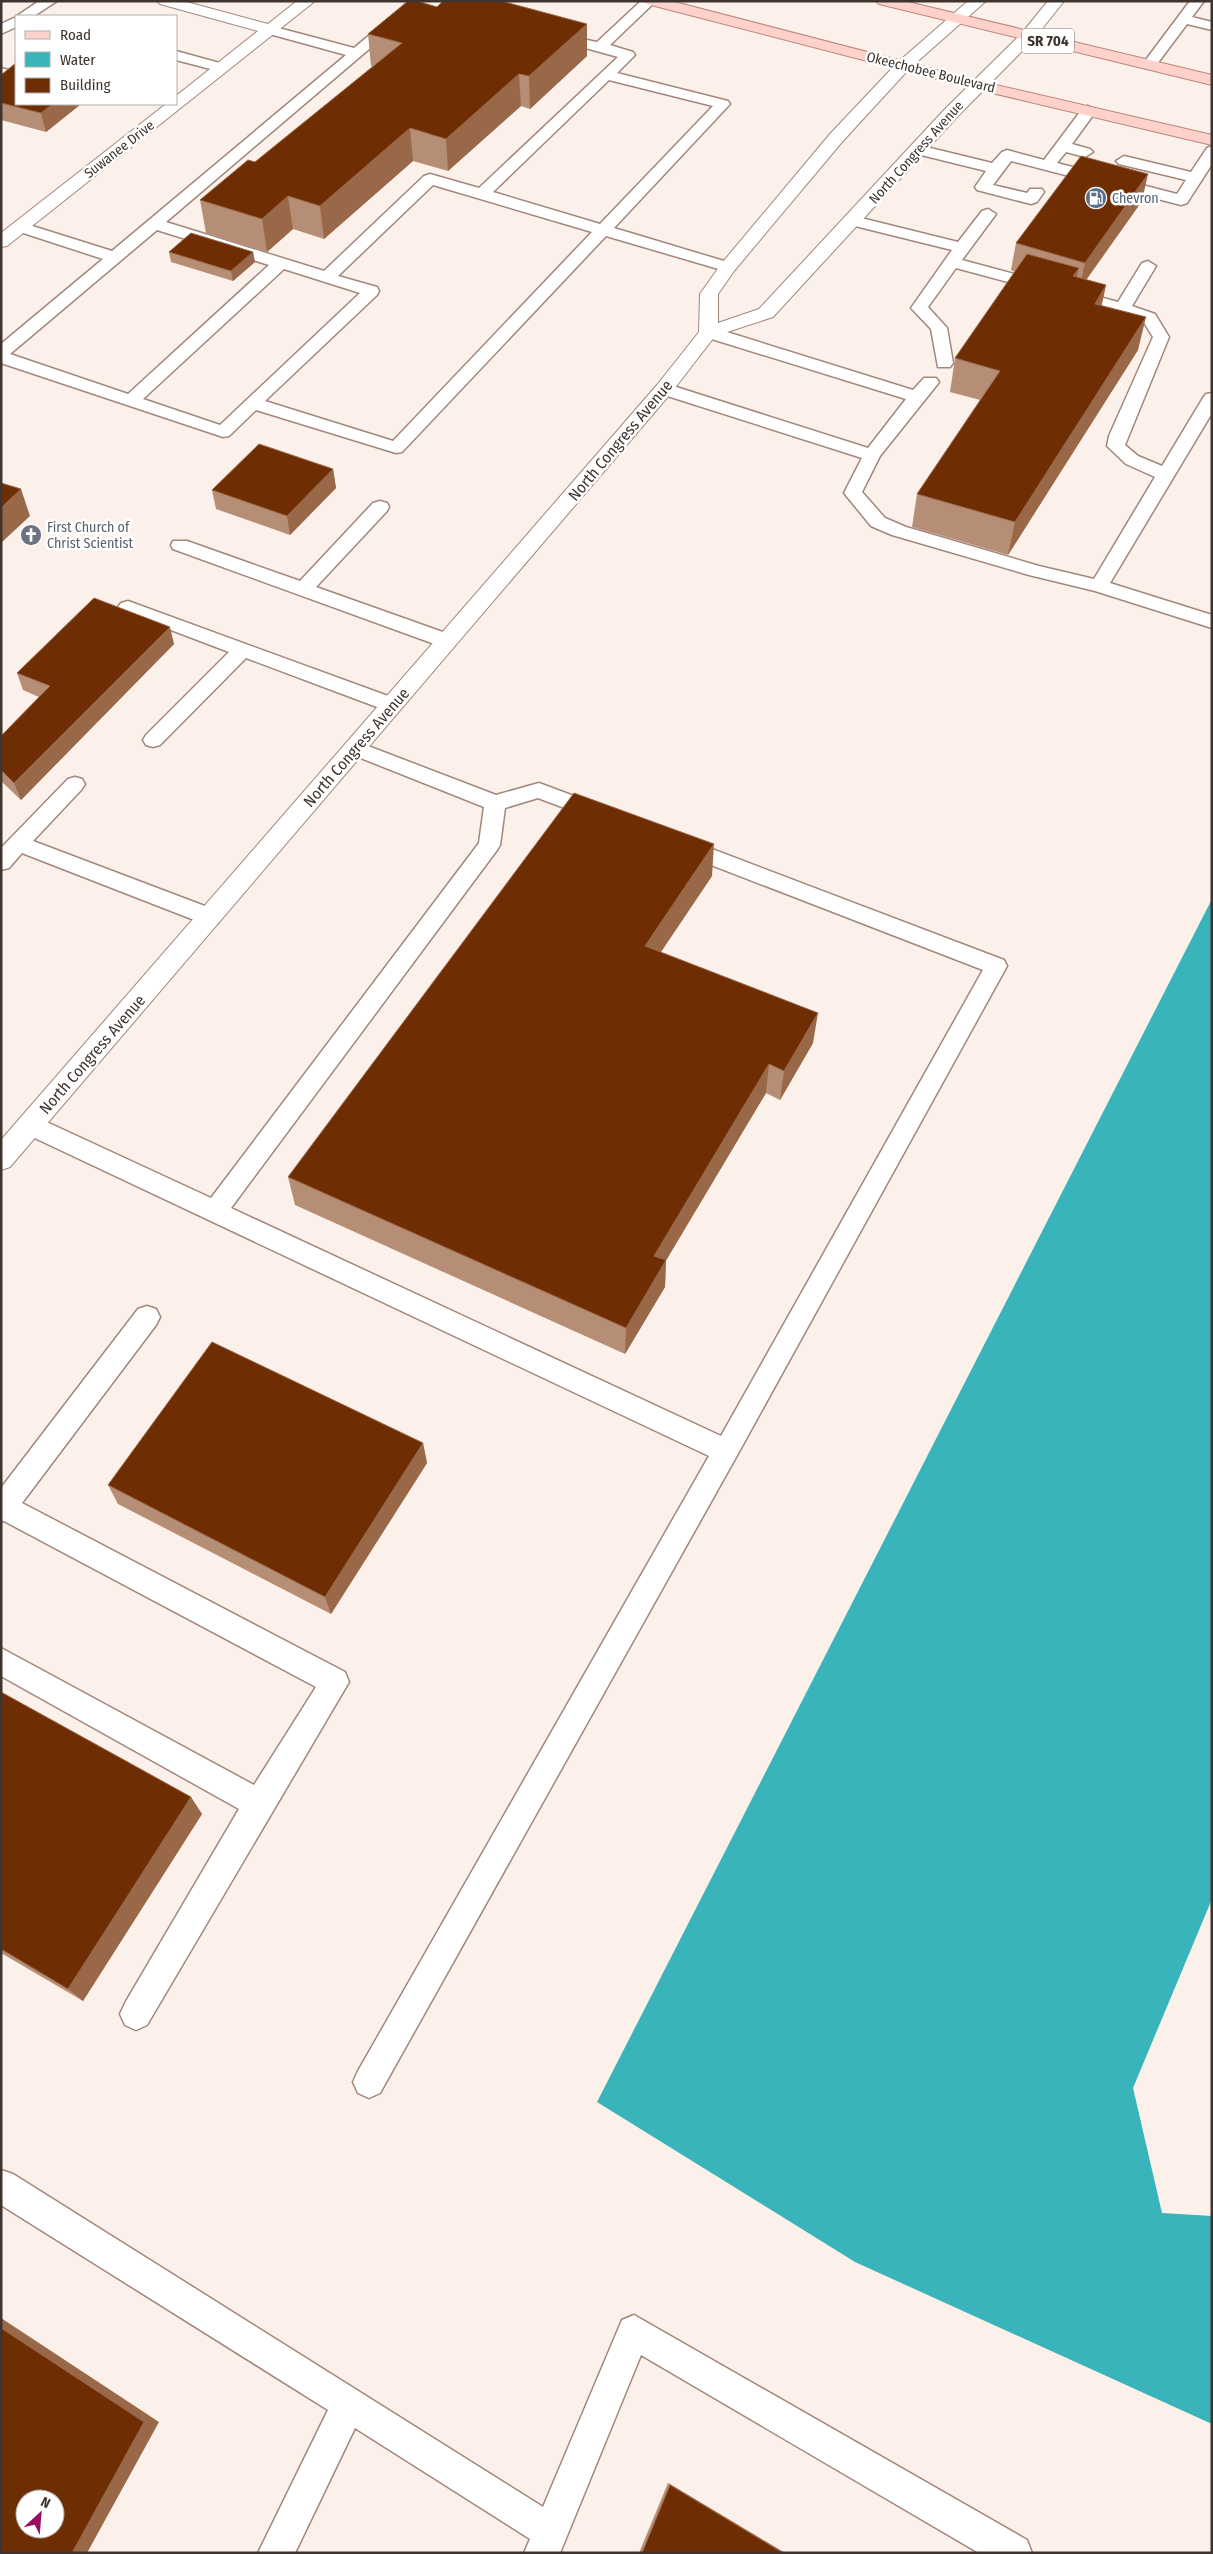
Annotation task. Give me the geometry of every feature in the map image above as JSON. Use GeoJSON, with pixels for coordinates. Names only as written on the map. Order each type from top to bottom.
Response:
{"type":"FeatureCollection","features":[{"type":"Feature","properties":{"kind":"main road","name":"Okeechobee Boulevard"},"geometry":{"type":"LineString","coordinates":[[650,1],[977,85],[1212,140]]}},
{"type":"Feature","properties":{"kind":"main road","name":"SR 704"},"geometry":{"type":"LineString","coordinates":[[884,1],[1212,80]]}},
{"type":"Feature","properties":{"kind":"street"},"geometry":{"type":"LineString","coordinates":[[165,1],[271,30]]}},
{"type":"Feature","properties":{"kind":"street","name":"Suwanee Drive"},"geometry":{"type":"LineString","coordinates":[[178,103],[307,1]]}},
{"type":"Feature","properties":{"kind":"street"},"geometry":{"type":"LineString","coordinates":[[708,332],[709,294],[728,267],[836,138],[903,66],[978,1]]}},
{"type":"Feature","properties":{"kind":"street","name":"North Congress Avenue"},"geometry":{"type":"LineString","coordinates":[[3,1154],[210,917],[664,389],[708,332],[766,313],[977,85],[1028,36],[1056,1]]}},
{"type":"Feature","properties":{"kind":"street","name":"Suwanee Drive"},"geometry":{"type":"LineString","coordinates":[[1,242],[175,105]]}},
{"type":"Feature","properties":{"kind":"street"},"geometry":{"type":"LineString","coordinates":[[1,221],[20,227]]}},
{"type":"Feature","properties":{"kind":"lane"},"geometry":{"type":"LineString","coordinates":[[26,15],[50,1]]}},
{"type":"Feature","properties":{"kind":"lane"},"geometry":{"type":"LineString","coordinates":[[600,47],[650,1]]}},
{"type":"Feature","properties":{"kind":"lane"},"geometry":{"type":"LineString","coordinates":[[1150,65],[1196,1]]}},
{"type":"Feature","properties":{"kind":"lane"},"geometry":{"type":"LineString","coordinates":[[1,353],[409,8]]}},
{"type":"Feature","properties":{"kind":"lane"},"geometry":{"type":"LineString","coordinates":[[1183,19],[1212,26]]}},
{"type":"Feature","properties":{"kind":"lane"},"geometry":{"type":"LineString","coordinates":[[1,30],[15,22]]}},
{"type":"Feature","properties":{"kind":"lane"},"geometry":{"type":"LineString","coordinates":[[271,30],[357,53]]}},
{"type":"Feature","properties":{"kind":"lane"},"geometry":{"type":"LineString","coordinates":[[482,194],[628,55],[571,40]]}},
{"type":"Feature","properties":{"kind":"lane"},"geometry":{"type":"LineString","coordinates":[[178,56],[222,68]]}},
{"type":"Feature","properties":{"kind":"lane"},"geometry":{"type":"LineString","coordinates":[[1,72],[15,76]]}},
{"type":"Feature","properties":{"kind":"lane"},"geometry":{"type":"LineString","coordinates":[[253,403],[396,448],[723,104],[606,75]]}},
{"type":"Feature","properties":{"kind":"lane"},"geometry":{"type":"LineString","coordinates":[[1054,161],[1088,111]]}},
{"type":"Feature","properties":{"kind":"lane"},"geometry":{"type":"LineString","coordinates":[[918,150],[996,169]]}},
{"type":"Feature","properties":{"kind":"lane"},"geometry":{"type":"LineString","coordinates":[[1054,161],[1181,200],[1212,151]]}},
{"type":"Feature","properties":{"kind":"lane"},"geometry":{"type":"LineString","coordinates":[[1036,192],[1031,199],[1012,190],[983,187],[1006,155],[1030,165],[1082,157]]}},
{"type":"Feature","properties":{"kind":"lane"},"geometry":{"type":"LineString","coordinates":[[1121,166],[1191,184]]}},
{"type":"Feature","properties":{"kind":"lane"},"geometry":{"type":"LineString","coordinates":[[327,277],[430,179],[728,267]]}},
{"type":"Feature","properties":{"kind":"lane"},"geometry":{"type":"LineString","coordinates":[[944,363],[939,328],[918,308],[988,214]]}},
{"type":"Feature","properties":{"kind":"lane"},"geometry":{"type":"LineString","coordinates":[[853,220],[1149,318],[1162,338],[1118,436],[1116,446],[1132,460],[1166,475]]}},
{"type":"Feature","properties":{"kind":"lane"},"geometry":{"type":"LineString","coordinates":[[1,357],[223,432],[371,291],[154,224]]}},
{"type":"Feature","properties":{"kind":"lane"},"geometry":{"type":"LineString","coordinates":[[20,227],[115,257]]}},
{"type":"Feature","properties":{"kind":"lane"},"geometry":{"type":"LineString","coordinates":[[131,400],[281,263]]}},
{"type":"Feature","properties":{"kind":"lane"},"geometry":{"type":"LineString","coordinates":[[1106,334],[1148,266]]}},
{"type":"Feature","properties":{"kind":"lane"},"geometry":{"type":"LineString","coordinates":[[708,332],[917,397]]}},
{"type":"Feature","properties":{"kind":"lane"},"geometry":{"type":"LineString","coordinates":[[930,382],[872,455],[853,493],[878,522],[899,531],[1036,571],[1099,586],[1212,622]]}},
{"type":"Feature","properties":{"kind":"lane"},"geometry":{"type":"LineString","coordinates":[[664,389],[872,455]]}},
{"type":"Feature","properties":{"kind":"lane"},"geometry":{"type":"LineString","coordinates":[[1099,586],[1212,398]]}},
{"type":"Feature","properties":{"kind":"lane"},"geometry":{"type":"LineString","coordinates":[[303,590],[380,507]]}},
{"type":"Feature","properties":{"kind":"lane"},"geometry":{"type":"LineString","coordinates":[[180,545],[447,641]]}},
{"type":"Feature","properties":{"kind":"lane"},"geometry":{"type":"LineString","coordinates":[[128,607],[392,704]]}},
{"type":"Feature","properties":{"kind":"lane"},"geometry":{"type":"LineString","coordinates":[[153,740],[242,650]]}},
{"type":"Feature","properties":{"kind":"lane"},"geometry":{"type":"LineString","coordinates":[[354,748],[495,803],[539,790],[623,823]]}},
{"type":"Feature","properties":{"kind":"lane"},"geometry":{"type":"LineString","coordinates":[[1,862],[75,784]]}},
{"type":"Feature","properties":{"kind":"lane"},"geometry":{"type":"LineString","coordinates":[[216,1211],[489,845],[495,803]]}},
{"type":"Feature","properties":{"kind":"lane"},"geometry":{"type":"LineString","coordinates":[[369,2082],[726,1451],[996,966],[660,837]]}},
{"type":"Feature","properties":{"kind":"lane"},"geometry":{"type":"LineString","coordinates":[[19,844],[210,917]]}},
{"type":"Feature","properties":{"kind":"lane"},"geometry":{"type":"LineString","coordinates":[[30,1125],[726,1451]]}},
{"type":"Feature","properties":{"kind":"lane"},"geometry":{"type":"LineString","coordinates":[[136,2014],[259,1804],[335,1682],[2,1508],[147,1317]]}},
{"type":"Feature","properties":{"kind":"lane"},"geometry":{"type":"LineString","coordinates":[[1,1661],[259,1804]]}},
{"type":"Feature","properties":{"kind":"lane"},"geometry":{"type":"LineString","coordinates":[[1,2186],[349,2404],[547,2542],[634,2332],[1014,2553]]}},
{"type":"Feature","properties":{"kind":"lane"},"geometry":{"type":"LineString","coordinates":[[276,2553],[349,2404]]}},
{"type":"Feature","properties":{"kind":"water"},"geometry":{"type":"Polygon","coordinates":[[[1212,899],[1212,1899],[1133,2088],[1162,2213],[1212,2216],[1212,2424],[855,2262],[597,2102],[1212,899]]]}},
{"type":"Feature","properties":{"kind":"building"},"geometry":{"type":"Polygon","coordinates":[[[408,1],[417,1],[437,7],[443,1],[501,1],[587,24],[529,76],[519,74],[446,139],[410,128],[320,206],[288,196],[262,219],[200,200],[248,160],[255,162],[402,43],[368,34],[408,1]]]}},
{"type":"Feature","properties":{"kind":"building"},"geometry":{"type":"Polygon","coordinates":[[[15,64],[15,105],[52,105],[41,113],[1,103],[1,75],[15,64]]]}},
{"type":"Feature","properties":{"kind":"building"},"geometry":{"type":"Polygon","coordinates":[[[1081,156],[1148,174],[1085,263],[1016,243],[1081,156]]]}},
{"type":"Feature","properties":{"kind":"building"},"geometry":{"type":"Polygon","coordinates":[[[191,233],[253,252],[231,271],[169,252],[191,233]]]}},
{"type":"Feature","properties":{"kind":"building"},"geometry":{"type":"Polygon","coordinates":[[[1027,254],[1079,268],[1073,276],[1106,285],[1095,304],[1146,317],[1015,522],[917,494],[1000,371],[955,358],[1027,254]]]}},
{"type":"Feature","properties":{"kind":"building"},"geometry":{"type":"Polygon","coordinates":[[[259,444],[333,469],[287,516],[212,490],[259,444]]]}},
{"type":"Feature","properties":{"kind":"building"},"geometry":{"type":"Polygon","coordinates":[[[1,483],[21,489],[1,508],[1,483]]]}},
{"type":"Feature","properties":{"kind":"building"},"geometry":{"type":"Polygon","coordinates":[[[94,598],[170,627],[14,783],[1,770],[1,736],[50,686],[17,673],[94,598]]]}},
{"type":"Feature","properties":{"kind":"building"},"geometry":{"type":"Polygon","coordinates":[[[574,793],[714,844],[645,946],[818,1013],[784,1071],[769,1064],[654,1256],[666,1260],[626,1328],[288,1177],[574,793]]]}},
{"type":"Feature","properties":{"kind":"building"},"geometry":{"type":"Polygon","coordinates":[[[212,1342],[423,1443],[325,1597],[108,1485],[212,1342]]]}},
{"type":"Feature","properties":{"kind":"building"},"geometry":{"type":"Polygon","coordinates":[[[1,1692],[191,1797],[68,1989],[1,1949],[1,1692]]]}},
{"type":"Feature","properties":{"kind":"building"},"geometry":{"type":"Polygon","coordinates":[[[1,2328],[144,2422],[72,2553],[1,2553],[1,2328]]]}},
{"type":"Feature","properties":{"kind":"building"},"geometry":{"type":"Polygon","coordinates":[[[670,2485],[783,2553],[642,2553],[670,2485]]]}},
{"type":"Feature","properties":{"kind":"place","name":"Chevron"},"geometry":{"type":"Point","coordinates":[1096,198]}},
{"type":"Feature","properties":{"kind":"place","name":"First Church of Christ Scientist"},"geometry":{"type":"Point","coordinates":[31,535]}}]}
